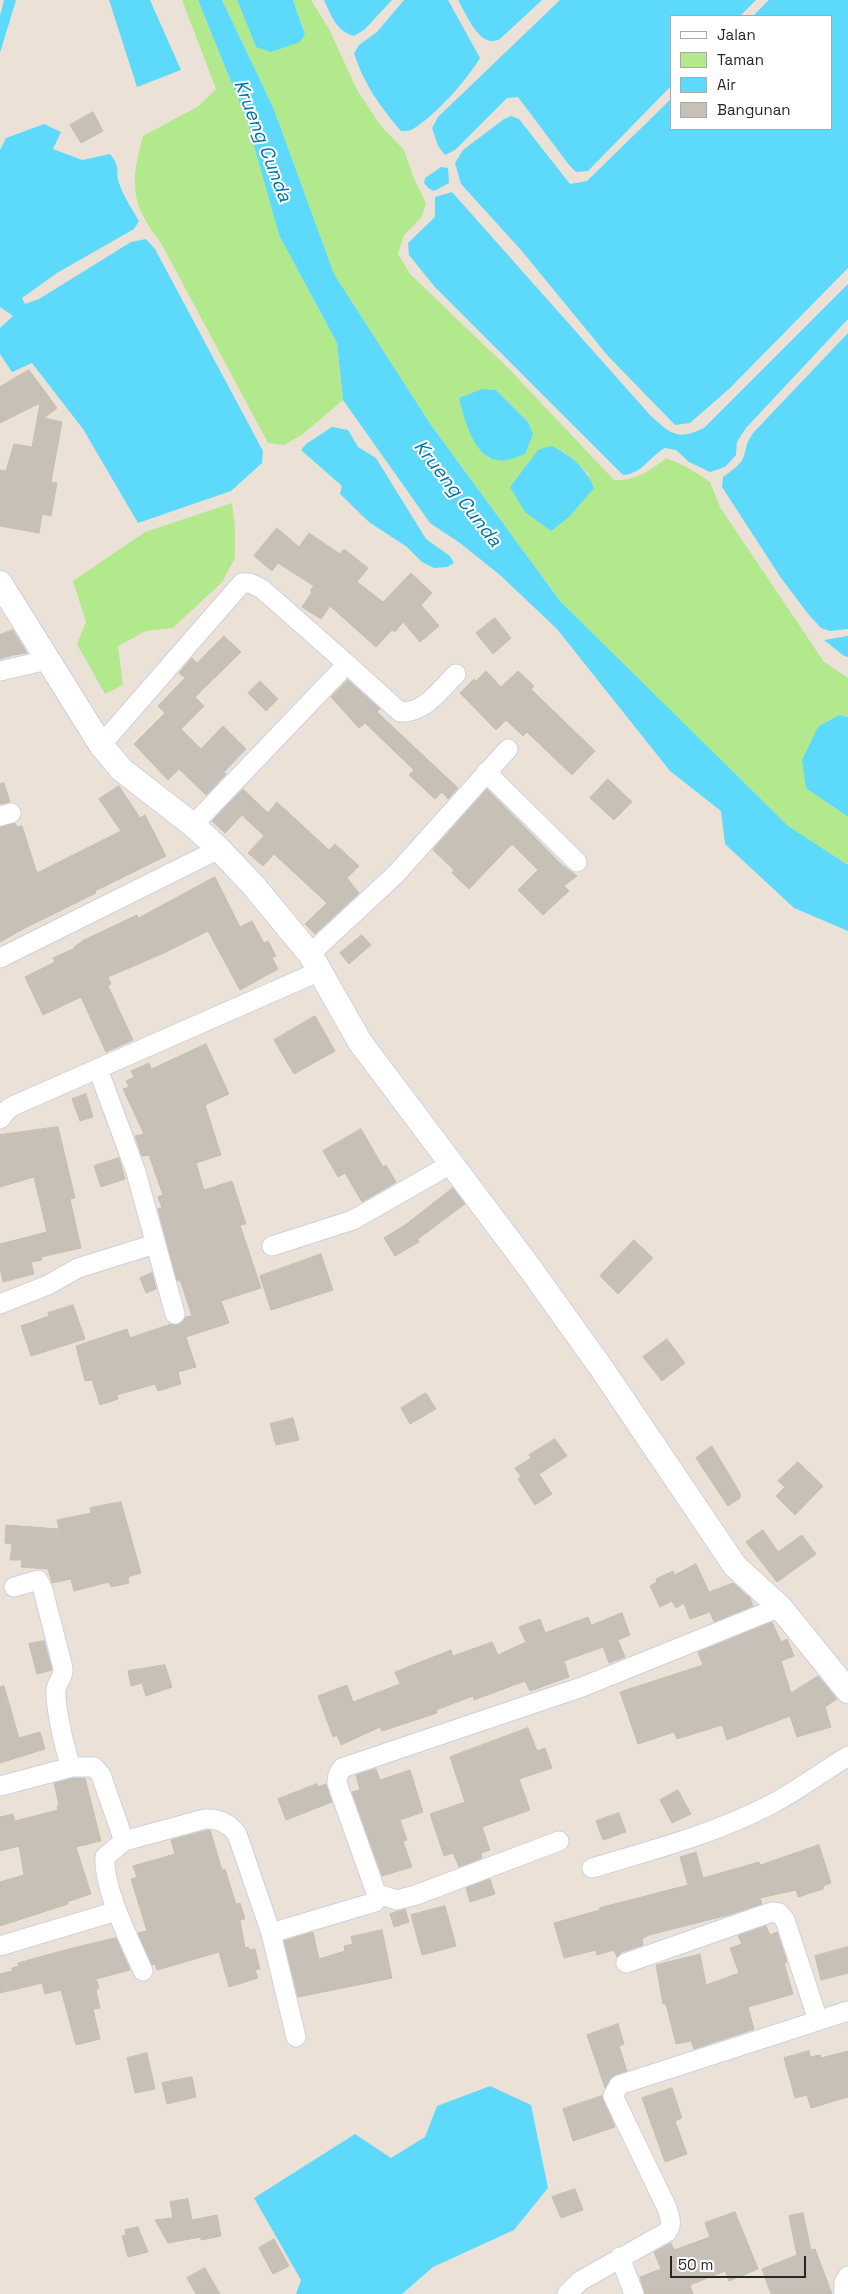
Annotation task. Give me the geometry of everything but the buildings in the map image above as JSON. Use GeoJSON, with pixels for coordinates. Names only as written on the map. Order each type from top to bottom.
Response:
{"type":"FeatureCollection","features":[{"type":"Feature","properties":{"kind":"street"},"geometry":{"type":"LineString","coordinates":[[0,583],[101,745],[122,770],[193,825],[219,849],[253,885],[315,963],[360,1042],[529,1267],[602,1369],[736,1566],[780,1608],[848,1690]]}},
{"type":"Feature","properties":{"kind":"street"},"geometry":{"type":"LineString","coordinates":[[101,745],[242,583],[250,583],[262,589],[400,712],[410,713],[422,708],[456,674]]}},
{"type":"Feature","properties":{"kind":"street"},"geometry":{"type":"LineString","coordinates":[[0,671],[47,660]]}},
{"type":"Feature","properties":{"kind":"street"},"geometry":{"type":"LineString","coordinates":[[193,825],[347,664]]}},
{"type":"Feature","properties":{"kind":"street"},"geometry":{"type":"LineString","coordinates":[[0,1119],[8,1109],[15,1105],[98,1069],[315,963],[508,749]]}},
{"type":"Feature","properties":{"kind":"street"},"geometry":{"type":"LineString","coordinates":[[486,772],[577,862]]}},
{"type":"Feature","properties":{"kind":"street"},"geometry":{"type":"LineString","coordinates":[[0,958],[219,849]]}},
{"type":"Feature","properties":{"kind":"street"},"geometry":{"type":"LineString","coordinates":[[98,1069],[136,1172],[175,1314]]}},
{"type":"Feature","properties":{"kind":"street"},"geometry":{"type":"LineString","coordinates":[[272,1246],[353,1220],[451,1164]]}},
{"type":"Feature","properties":{"kind":"street"},"geometry":{"type":"LineString","coordinates":[[0,1304],[48,1285],[78,1268],[155,1244]]}},
{"type":"Feature","properties":{"kind":"street"},"geometry":{"type":"LineString","coordinates":[[14,1587],[38,1580],[43,1590],[63,1668],[62,1678],[56,1686],[56,1698],[72,1767]]}},
{"type":"Feature","properties":{"kind":"street"},"geometry":{"type":"LineString","coordinates":[[271,1933],[375,1902],[378,1894],[337,1783],[338,1775],[342,1768],[582,1687],[780,1608]]}},
{"type":"Feature","properties":{"kind":"street"},"geometry":{"type":"LineString","coordinates":[[592,1868],[683,1840],[742,1818],[771,1804],[848,1756]]}},
{"type":"Feature","properties":{"kind":"street"},"geometry":{"type":"LineString","coordinates":[[0,1786],[72,1767],[94,1767],[99,1770],[124,1841]]}},
{"type":"Feature","properties":{"kind":"street"},"geometry":{"type":"LineString","coordinates":[[143,1971],[117,1911],[105,1869],[105,1857],[124,1841],[205,1819],[213,1818],[228,1824],[237,1834],[271,1933],[296,2037]]}},
{"type":"Feature","properties":{"kind":"street"},"geometry":{"type":"LineString","coordinates":[[378,1894],[397,1900],[416,1895],[558,1841]]}},
{"type":"Feature","properties":{"kind":"street"},"geometry":{"type":"LineString","coordinates":[[0,1946],[117,1911]]}},
{"type":"Feature","properties":{"kind":"street"},"geometry":{"type":"LineString","coordinates":[[626,1963],[772,1912],[779,1913],[786,1920],[818,2020]]}},
{"type":"Feature","properties":{"kind":"street"},"geometry":{"type":"LineString","coordinates":[[567,2294],[580,2281],[670,2228],[671,2222],[667,2208],[613,2096],[616,2088],[619,2085],[848,2011]]}},
{"type":"Feature","properties":{"kind":"street"},"geometry":{"type":"LineString","coordinates":[[620,2257],[634,2294]]}},
{"type":"Feature","properties":{"kind":"street"},"geometry":{"type":"LineString","coordinates":[[844,2294],[844,2283],[848,2276]]}},
{"type":"Feature","properties":{"kind":"green space"},"geometry":{"type":"Polygon","coordinates":[[[182,0],[198,0],[247,121],[279,235],[337,343],[343,400],[303,434],[284,445],[268,443],[161,243],[143,216],[138,204],[135,180],[143,136],[199,106],[216,89],[182,0]]]}},
{"type":"Feature","properties":{"kind":"green space"},"geometry":{"type":"Polygon","coordinates":[[[222,0],[237,0],[256,47],[305,33],[293,0],[311,0],[329,29],[357,90],[381,126],[404,150],[414,179],[426,203],[421,218],[404,235],[398,254],[410,274],[508,368],[614,480],[635,477],[648,471],[666,458],[687,467],[710,482],[720,507],[824,662],[848,678],[848,717],[838,715],[827,803],[848,817],[848,865],[788,827],[560,601],[431,425],[334,274],[273,107],[222,0]],[[482,389],[459,399],[479,449],[489,458],[505,460],[528,422],[496,390],[482,389]],[[538,451],[510,487],[590,475],[563,451],[538,451]]]}},
{"type":"Feature","properties":{"kind":"green space"},"geometry":{"type":"Polygon","coordinates":[[[232,503],[235,528],[235,558],[222,582],[173,628],[146,631],[118,646],[123,685],[105,694],[77,644],[86,622],[73,581],[145,532],[232,503]]]}},
{"type":"Feature","properties":{"kind":"water"},"geometry":{"type":"Polygon","coordinates":[[[4,0],[16,0],[0,53],[0,16],[4,0]]]}},
{"type":"Feature","properties":{"kind":"water"},"geometry":{"type":"Polygon","coordinates":[[[109,0],[150,0],[181,70],[137,87],[109,0]]]}},
{"type":"Feature","properties":{"kind":"water","name":"Krueng Cunda"},"geometry":{"type":"Polygon","coordinates":[[[198,0],[222,0],[273,107],[334,274],[431,425],[560,601],[788,826],[848,865],[848,931],[794,908],[725,844],[721,811],[670,771],[557,629],[500,575],[460,543],[430,523],[343,400],[337,343],[279,235],[247,121],[198,0]]]}},
{"type":"Feature","properties":{"kind":"water"},"geometry":{"type":"Polygon","coordinates":[[[237,0],[293,0],[305,34],[300,42],[271,52],[256,47],[237,0]]]}},
{"type":"Feature","properties":{"kind":"water"},"geometry":{"type":"Polygon","coordinates":[[[324,0],[392,0],[365,29],[354,36],[338,26],[324,0]]]}},
{"type":"Feature","properties":{"kind":"water"},"geometry":{"type":"Polygon","coordinates":[[[404,0],[448,0],[480,58],[459,87],[441,106],[412,130],[401,131],[373,95],[362,75],[354,53],[359,45],[377,32],[404,0]]]}},
{"type":"Feature","properties":{"kind":"water"},"geometry":{"type":"Polygon","coordinates":[[[458,0],[542,0],[500,39],[493,41],[486,40],[480,35],[470,22],[458,0]]]}},
{"type":"Feature","properties":{"kind":"water"},"geometry":{"type":"Polygon","coordinates":[[[560,0],[756,0],[741,15],[670,15],[670,87],[588,171],[576,172],[569,165],[518,97],[507,98],[455,150],[445,155],[438,146],[432,128],[438,117],[560,0]]]}},
{"type":"Feature","properties":{"kind":"water"},"geometry":{"type":"Polygon","coordinates":[[[769,0],[848,0],[848,268],[729,389],[690,423],[675,425],[608,356],[521,250],[461,184],[455,163],[463,150],[504,119],[511,116],[519,119],[570,184],[587,181],[670,100],[670,130],[833,130],[833,15],[754,15],[769,0]]]}},
{"type":"Feature","properties":{"kind":"water"},"geometry":{"type":"Polygon","coordinates":[[[44,124],[61,132],[53,149],[82,160],[110,154],[117,165],[121,188],[139,221],[134,229],[57,273],[22,298],[25,304],[39,299],[131,242],[146,239],[155,249],[263,451],[262,463],[231,491],[138,523],[83,429],[32,363],[12,372],[0,354],[0,328],[13,316],[0,307],[0,150],[6,138],[44,124]]]}},
{"type":"Feature","properties":{"kind":"water"},"geometry":{"type":"Polygon","coordinates":[[[441,167],[448,168],[449,183],[434,191],[424,183],[425,178],[441,167]]]}},
{"type":"Feature","properties":{"kind":"water"},"geometry":{"type":"Polygon","coordinates":[[[452,192],[650,415],[675,434],[687,434],[704,428],[848,284],[848,319],[746,428],[737,442],[736,455],[725,467],[710,472],[689,462],[676,450],[665,448],[641,468],[630,474],[623,475],[434,286],[409,255],[408,243],[435,217],[435,197],[452,192]]]}},
{"type":"Feature","properties":{"kind":"water"},"geometry":{"type":"Polygon","coordinates":[[[848,333],[848,629],[830,631],[821,628],[781,578],[722,487],[723,477],[741,462],[753,433],[848,333]]]}},
{"type":"Feature","properties":{"kind":"water"},"geometry":{"type":"Polygon","coordinates":[[[482,389],[496,390],[528,422],[533,434],[525,454],[509,460],[496,460],[487,456],[473,440],[459,398],[482,389]]]}},
{"type":"Feature","properties":{"kind":"water"},"geometry":{"type":"Polygon","coordinates":[[[332,427],[348,430],[358,447],[376,458],[426,539],[450,556],[454,563],[447,567],[434,568],[422,562],[407,547],[369,522],[340,494],[342,486],[301,450],[306,444],[332,427]]]}},
{"type":"Feature","properties":{"kind":"water"},"geometry":{"type":"Polygon","coordinates":[[[551,446],[565,453],[577,463],[587,475],[594,488],[569,517],[551,531],[525,512],[510,487],[538,450],[551,446]]]}},
{"type":"Feature","properties":{"kind":"water"},"geometry":{"type":"Polygon","coordinates":[[[848,636],[848,657],[824,640],[848,636]]]}},
{"type":"Feature","properties":{"kind":"water"},"geometry":{"type":"Polygon","coordinates":[[[839,715],[848,717],[848,817],[806,788],[802,760],[818,727],[839,715]]]}},
{"type":"Feature","properties":{"kind":"water"},"geometry":{"type":"Polygon","coordinates":[[[490,2086],[531,2105],[548,2188],[514,2230],[433,2267],[402,2294],[296,2294],[301,2280],[254,2198],[355,2134],[391,2158],[425,2137],[437,2106],[490,2086]]]}}]}
